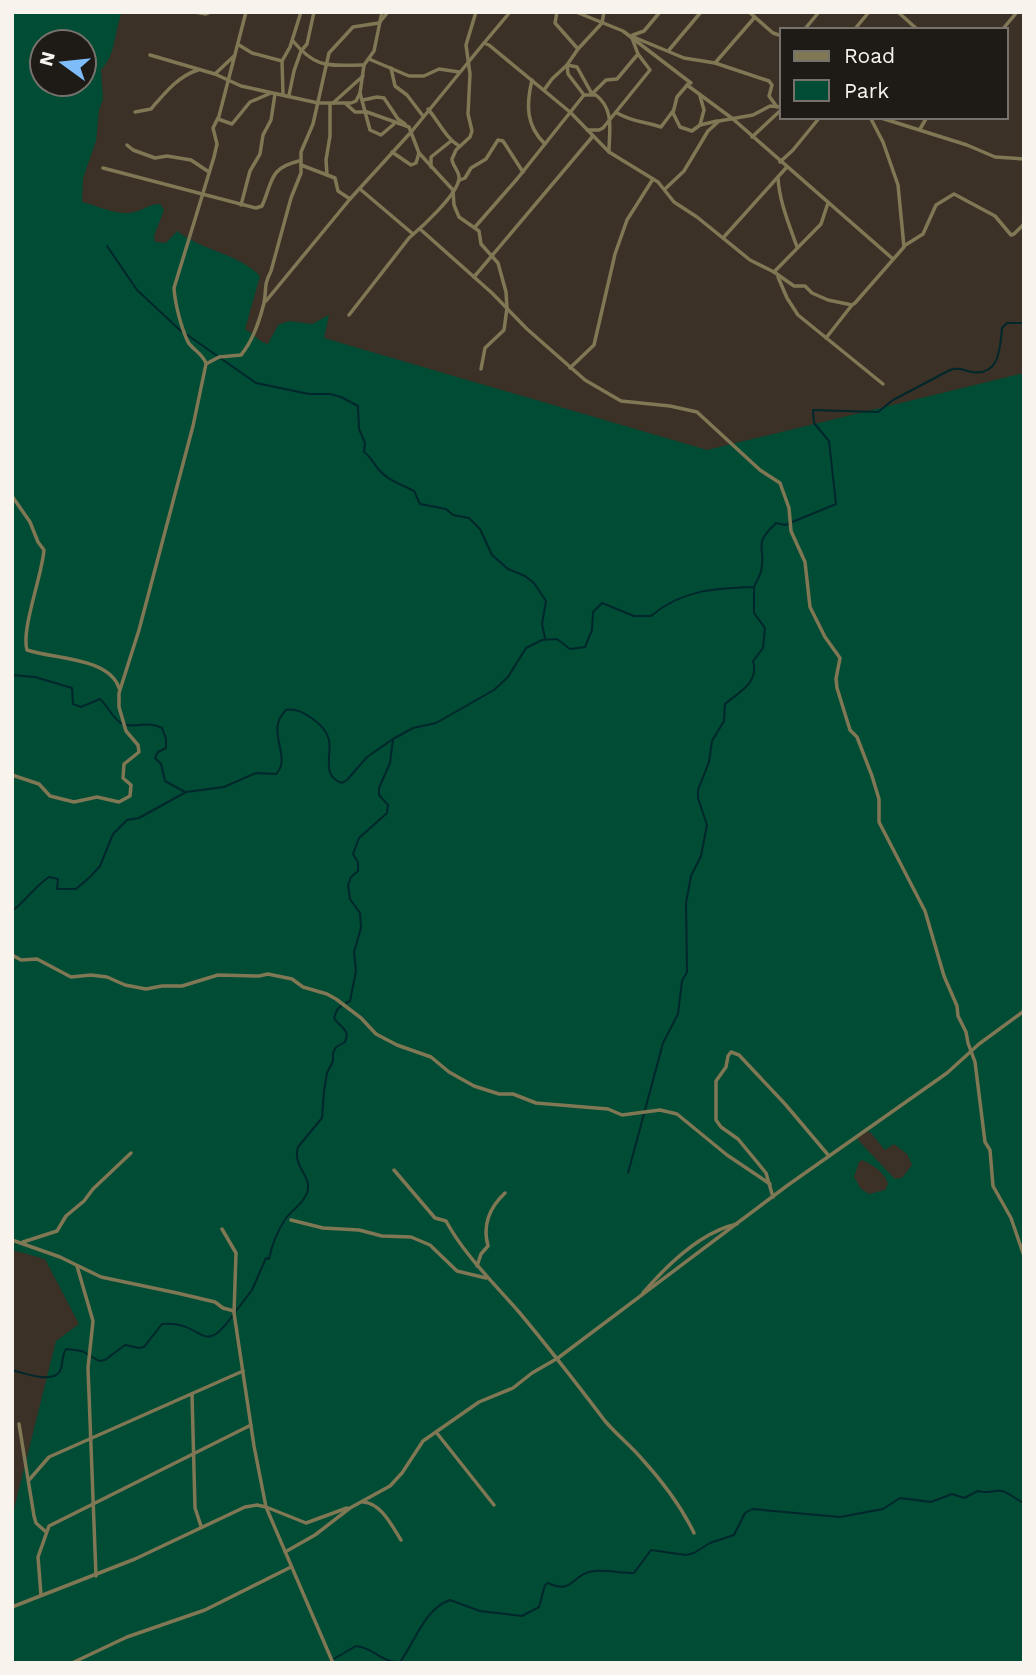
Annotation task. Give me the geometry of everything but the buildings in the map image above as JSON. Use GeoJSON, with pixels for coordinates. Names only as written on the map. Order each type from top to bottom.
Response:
{"type":"FeatureCollection","features":[{"type":"Feature","properties":{"kind":"street"},"geometry":{"type":"LineString","coordinates":[[195,12],[211,12]]}},
{"type":"Feature","properties":{"kind":"street"},"geometry":{"type":"LineString","coordinates":[[12,775],[39,784],[50,796],[74,802],[97,797],[119,802],[130,796],[131,785],[123,778],[124,764],[139,751],[138,745],[126,731],[119,707],[120,690],[193,426],[206,364],[202,354],[189,342],[174,288],[218,144],[213,128],[218,119],[246,12]]}},
{"type":"Feature","properties":{"kind":"street"},"geometry":{"type":"LineString","coordinates":[[283,94],[282,61],[293,41],[301,12]]}},
{"type":"Feature","properties":{"kind":"street"},"geometry":{"type":"LineString","coordinates":[[289,95],[301,51],[307,44],[314,12]]}},
{"type":"Feature","properties":{"kind":"street"},"geometry":{"type":"LineString","coordinates":[[354,103],[360,93],[364,65],[375,47],[382,12]]}},
{"type":"Feature","properties":{"kind":"street"},"geometry":{"type":"LineString","coordinates":[[206,364],[219,357],[242,355],[248,346],[264,302],[265,281],[271,271],[291,198],[301,173],[300,163],[331,48],[349,29],[358,25],[379,23],[388,12]]}},
{"type":"Feature","properties":{"kind":"street"},"geometry":{"type":"LineString","coordinates":[[459,181],[452,159],[472,131],[468,114],[470,74],[467,41],[474,26],[476,12]]}},
{"type":"Feature","properties":{"kind":"street"},"geometry":{"type":"LineString","coordinates":[[264,302],[350,199],[412,131],[510,12]]}},
{"type":"Feature","properties":{"kind":"street"},"geometry":{"type":"LineString","coordinates":[[557,12],[555,23],[578,48]]}},
{"type":"Feature","properties":{"kind":"street"},"geometry":{"type":"LineString","coordinates":[[576,12],[684,58],[715,63],[769,81],[772,85],[769,96],[776,107]]}},
{"type":"Feature","properties":{"kind":"street"},"geometry":{"type":"LineString","coordinates":[[596,12],[602,23]]}},
{"type":"Feature","properties":{"kind":"street"},"geometry":{"type":"LineString","coordinates":[[544,90],[602,23],[604,12]]}},
{"type":"Feature","properties":{"kind":"street"},"geometry":{"type":"LineString","coordinates":[[631,36],[644,31],[660,12]]}},
{"type":"Feature","properties":{"kind":"street"},"geometry":{"type":"LineString","coordinates":[[669,50],[701,12]]}},
{"type":"Feature","properties":{"kind":"street"},"geometry":{"type":"LineString","coordinates":[[750,12],[773,33],[780,35]]}},
{"type":"Feature","properties":{"kind":"street"},"geometry":{"type":"LineString","coordinates":[[806,28],[819,12]]}},
{"type":"Feature","properties":{"kind":"street"},"geometry":{"type":"LineString","coordinates":[[856,28],[869,12]]}},
{"type":"Feature","properties":{"kind":"street"},"geometry":{"type":"LineString","coordinates":[[898,12],[916,28]]}},
{"type":"Feature","properties":{"kind":"street"},"geometry":{"type":"LineString","coordinates":[[1004,28],[1017,12]]}},
{"type":"Feature","properties":{"kind":"street"},"geometry":{"type":"LineString","coordinates":[[715,63],[755,17]]}},
{"type":"Feature","properties":{"kind":"street"},"geometry":{"type":"LineString","coordinates":[[587,130],[601,130],[650,70],[638,54],[631,36]]}},
{"type":"Feature","properties":{"kind":"street"},"geometry":{"type":"LineString","coordinates":[[631,36],[689,83],[700,96],[733,119],[893,259]]}},
{"type":"Feature","properties":{"kind":"street"},"geometry":{"type":"LineString","coordinates":[[293,41],[317,63],[364,65]]}},
{"type":"Feature","properties":{"kind":"street"},"geometry":{"type":"LineString","coordinates":[[484,43],[570,112],[609,152],[653,178],[674,202],[750,260],[794,286],[806,287],[812,293],[828,300],[852,305]]}},
{"type":"Feature","properties":{"kind":"street"},"geometry":{"type":"LineString","coordinates":[[238,44],[252,53],[282,61]]}},
{"type":"Feature","properties":{"kind":"street"},"geometry":{"type":"LineString","coordinates":[[215,74],[236,54]]}},
{"type":"Feature","properties":{"kind":"street"},"geometry":{"type":"LineString","coordinates":[[475,226],[523,172],[584,95],[592,94],[606,80],[617,79],[638,54]]}},
{"type":"Feature","properties":{"kind":"street"},"geometry":{"type":"LineString","coordinates":[[150,55],[215,74],[241,86],[318,103],[346,104],[384,98],[398,119],[412,131],[419,153],[453,190],[454,205],[460,217],[475,226],[481,235],[481,244],[498,263],[505,285],[507,308],[504,330],[485,348],[481,369]]}},
{"type":"Feature","properties":{"kind":"street"},"geometry":{"type":"LineString","coordinates":[[369,59],[409,76],[425,76],[439,69],[459,72]]}},
{"type":"Feature","properties":{"kind":"street"},"geometry":{"type":"LineString","coordinates":[[567,65],[577,67],[592,94],[604,102],[610,120],[609,152]]}},
{"type":"Feature","properties":{"kind":"street"},"geometry":{"type":"LineString","coordinates":[[567,65],[568,74],[584,95]]}},
{"type":"Feature","properties":{"kind":"street"},"geometry":{"type":"LineString","coordinates":[[390,66],[395,86],[407,95],[423,116]]}},
{"type":"Feature","properties":{"kind":"street"},"geometry":{"type":"LineString","coordinates":[[135,112],[151,109],[184,76],[199,69]]}},
{"type":"Feature","properties":{"kind":"street"},"geometry":{"type":"LineString","coordinates":[[327,175],[331,104],[363,76]]}},
{"type":"Feature","properties":{"kind":"street"},"geometry":{"type":"LineString","coordinates":[[532,80],[528,104],[529,120],[533,131],[545,144]]}},
{"type":"Feature","properties":{"kind":"street"},"geometry":{"type":"LineString","coordinates":[[617,113],[634,122],[648,122],[661,127],[673,111],[677,97],[689,83]]}},
{"type":"Feature","properties":{"kind":"street"},"geometry":{"type":"LineString","coordinates":[[218,119],[232,124],[250,102],[273,93]]}},
{"type":"Feature","properties":{"kind":"street"},"geometry":{"type":"LineString","coordinates":[[241,205],[249,174],[259,157],[263,135],[271,120],[273,93]]}},
{"type":"Feature","properties":{"kind":"street"},"geometry":{"type":"LineString","coordinates":[[360,93],[367,125],[378,135],[382,135],[395,124]]}},
{"type":"Feature","properties":{"kind":"street"},"geometry":{"type":"LineString","coordinates":[[700,96],[704,110],[713,121]]}},
{"type":"Feature","properties":{"kind":"street"},"geometry":{"type":"LineString","coordinates":[[346,104],[355,112],[365,112],[395,124],[407,125]]}},
{"type":"Feature","properties":{"kind":"street"},"geometry":{"type":"LineString","coordinates":[[673,111],[684,130],[692,131],[713,121],[753,115],[770,106],[780,108]]}},
{"type":"Feature","properties":{"kind":"street"},"geometry":{"type":"LineString","coordinates":[[428,109],[452,141],[459,146]]}},
{"type":"Feature","properties":{"kind":"street"},"geometry":{"type":"LineString","coordinates":[[700,125],[704,110]]}},
{"type":"Feature","properties":{"kind":"street"},"geometry":{"type":"LineString","coordinates":[[752,137],[780,110]]}},
{"type":"Feature","properties":{"kind":"street"},"geometry":{"type":"LineString","coordinates":[[780,162],[818,119]]}},
{"type":"Feature","properties":{"kind":"street"},"geometry":{"type":"LineString","coordinates":[[871,119],[883,142],[898,185],[904,246]]}},
{"type":"Feature","properties":{"kind":"street"},"geometry":{"type":"LineString","coordinates":[[885,119],[967,145],[995,157],[1024,159]]}},
{"type":"Feature","properties":{"kind":"street"},"geometry":{"type":"LineString","coordinates":[[920,129],[926,119]]}},
{"type":"Feature","properties":{"kind":"street"},"geometry":{"type":"LineString","coordinates":[[665,189],[684,171],[703,138],[719,121]]}},
{"type":"Feature","properties":{"kind":"street"},"geometry":{"type":"LineString","coordinates":[[474,277],[593,136]]}},
{"type":"Feature","properties":{"kind":"street"},"geometry":{"type":"LineString","coordinates":[[349,315],[459,181],[465,178],[472,167],[486,159],[498,140],[503,141],[523,172]]}},
{"type":"Feature","properties":{"kind":"street"},"geometry":{"type":"LineString","coordinates":[[432,168],[431,157],[452,141]]}},
{"type":"Feature","properties":{"kind":"street"},"geometry":{"type":"LineString","coordinates":[[127,145],[155,158],[164,156],[191,160],[209,172]]}},
{"type":"Feature","properties":{"kind":"street"},"geometry":{"type":"LineString","coordinates":[[392,152],[411,165],[416,163],[419,153]]}},
{"type":"Feature","properties":{"kind":"street"},"geometry":{"type":"LineString","coordinates":[[103,168],[260,208],[271,178],[280,168],[300,163],[335,178],[338,191],[350,199]]}},
{"type":"Feature","properties":{"kind":"street"},"geometry":{"type":"LineString","coordinates":[[723,238],[786,168]]}},
{"type":"Feature","properties":{"kind":"street"},"geometry":{"type":"LineString","coordinates":[[778,177],[787,222],[797,247]]}},
{"type":"Feature","properties":{"kind":"street"},"geometry":{"type":"LineString","coordinates":[[570,368],[594,345],[615,254],[627,220],[635,204],[652,184],[653,178]]}},
{"type":"Feature","properties":{"kind":"street"},"geometry":{"type":"LineString","coordinates":[[360,189],[414,234]]}},
{"type":"Feature","properties":{"kind":"street"},"geometry":{"type":"LineString","coordinates":[[826,338],[904,246],[923,234],[936,205],[954,194],[995,216],[1011,235],[1024,224]]}},
{"type":"Feature","properties":{"kind":"street"},"geometry":{"type":"LineString","coordinates":[[776,273],[797,247],[821,224],[828,202]]}},
{"type":"Feature","properties":{"kind":"street"},"geometry":{"type":"LineString","coordinates":[[420,229],[585,380],[621,401],[697,412],[760,470],[780,483],[789,508],[791,531],[805,562],[810,607],[839,658],[837,688],[850,730],[857,737],[879,799],[879,822],[930,925],[944,976],[966,1032],[975,1062],[985,1142],[990,1150],[993,1186],[1011,1218],[1024,1256]]}},
{"type":"Feature","properties":{"kind":"street"},"geometry":{"type":"LineString","coordinates":[[776,273],[798,315],[883,383]]}},
{"type":"Feature","properties":{"kind":"street"},"geometry":{"type":"LineString","coordinates":[[12,496],[30,522],[44,550],[42,571],[25,632],[27,650],[69,658],[104,670],[110,673],[120,690]]}},
{"type":"Feature","properties":{"kind":"street"},"geometry":{"type":"LineString","coordinates":[[12,955],[21,960],[37,959],[71,978],[91,975],[107,977],[128,986],[146,989],[182,986],[218,975],[268,974],[296,980],[303,987],[336,999],[361,1018],[376,1034],[431,1057],[449,1072],[474,1086],[499,1094],[513,1094],[536,1103],[608,1108],[622,1115],[660,1110],[677,1114],[727,1155],[770,1184]]}},
{"type":"Feature","properties":{"kind":"street"},"geometry":{"type":"LineString","coordinates":[[285,1552],[396,1480],[423,1441],[480,1402],[513,1388],[558,1358],[828,1156],[947,1073],[1024,1011]]}},
{"type":"Feature","properties":{"kind":"street"},"geometry":{"type":"LineString","coordinates":[[773,1197],[766,1173],[738,1139],[716,1120],[716,1081],[726,1067],[731,1052],[739,1055],[785,1104],[828,1156]]}},
{"type":"Feature","properties":{"kind":"street"},"geometry":{"type":"LineString","coordinates":[[21,1242],[57,1231],[66,1216],[131,1153]]}},
{"type":"Feature","properties":{"kind":"street"},"geometry":{"type":"LineString","coordinates":[[394,1170],[435,1218],[446,1221],[477,1266],[558,1358],[606,1422],[643,1459],[686,1516],[694,1533]]}},
{"type":"Feature","properties":{"kind":"street"},"geometry":{"type":"LineString","coordinates":[[477,1266],[481,1254],[488,1246],[486,1226],[489,1213],[505,1193]]}},
{"type":"Feature","properties":{"kind":"street"},"geometry":{"type":"LineString","coordinates":[[291,1220],[323,1228],[349,1228],[382,1236],[411,1237],[430,1245],[457,1271],[488,1279]]}},
{"type":"Feature","properties":{"kind":"street"},"geometry":{"type":"LineString","coordinates":[[637,1300],[678,1258],[719,1228],[739,1224]]}},
{"type":"Feature","properties":{"kind":"street"},"geometry":{"type":"LineString","coordinates":[[222,1228],[236,1253],[234,1311],[266,1507],[333,1663]]}},
{"type":"Feature","properties":{"kind":"street"},"geometry":{"type":"LineString","coordinates":[[12,1240],[101,1277],[215,1302],[234,1311]]}},
{"type":"Feature","properties":{"kind":"street"},"geometry":{"type":"LineString","coordinates":[[77,1266],[93,1321],[88,1368],[96,1576]]}},
{"type":"Feature","properties":{"kind":"street"},"geometry":{"type":"LineString","coordinates":[[29,1480],[49,1457],[243,1371]]}},
{"type":"Feature","properties":{"kind":"street"},"geometry":{"type":"LineString","coordinates":[[192,1394],[195,1507],[201,1526]]}},
{"type":"Feature","properties":{"kind":"street"},"geometry":{"type":"LineString","coordinates":[[19,1424],[34,1516],[36,1523],[46,1532]]}},
{"type":"Feature","properties":{"kind":"street"},"geometry":{"type":"LineString","coordinates":[[41,1595],[38,1564],[46,1532],[55,1522],[251,1425]]}},
{"type":"Feature","properties":{"kind":"street"},"geometry":{"type":"LineString","coordinates":[[436,1432],[494,1505]]}},
{"type":"Feature","properties":{"kind":"street"},"geometry":{"type":"LineString","coordinates":[[361,1502],[375,1505],[401,1540]]}},
{"type":"Feature","properties":{"kind":"street"},"geometry":{"type":"LineString","coordinates":[[12,1607],[96,1576],[250,1505],[266,1507],[306,1523],[350,1508]]}},
{"type":"Feature","properties":{"kind":"street"},"geometry":{"type":"LineString","coordinates":[[72,1663],[127,1637],[205,1610],[292,1566]]}},
{"type":"Feature","properties":{"kind":"green space"},"geometry":{"type":"Polygon","coordinates":[[[12,12],[122,12],[112,50],[101,70],[103,99],[99,110],[96,141],[83,178],[82,202],[124,213],[160,204],[164,210],[154,236],[155,242],[166,243],[177,231],[242,262],[260,276],[245,329],[265,343],[268,344],[278,325],[289,321],[312,324],[329,315],[324,338],[707,450],[1024,373],[1024,1663],[12,1663],[12,1517],[56,1341],[79,1324],[45,1259],[12,1250],[12,12]],[[870,1132],[858,1137],[858,1140],[895,1179],[902,1178],[912,1165],[907,1154],[894,1144],[885,1150],[870,1132]],[[862,1160],[854,1177],[861,1189],[869,1194],[885,1190],[888,1184],[881,1172],[862,1160]]]}},
{"type":"Feature","properties":{"kind":"waterway"},"geometry":{"type":"LineString","coordinates":[[107,246],[137,290],[181,331]]}},
{"type":"Feature","properties":{"kind":"waterway"},"geometry":{"type":"LineString","coordinates":[[12,911],[49,877],[58,879],[57,889],[76,889],[100,866],[113,834],[127,820],[139,818],[186,792],[224,787],[256,773],[276,774],[282,760],[278,726],[286,710],[305,714],[327,734],[330,746],[329,771],[342,783],[367,757],[393,739],[413,728],[436,723],[494,690],[508,677],[526,648],[542,640],[557,639],[570,649],[585,647],[592,630],[593,612],[602,603],[634,616],[651,616],[674,601],[700,592],[754,587],[761,571],[762,542],[768,531],[776,523],[785,525],[836,504],[829,441],[814,423],[813,410],[878,412],[893,400],[950,370],[988,370],[997,359],[1002,328],[1007,323],[1024,323]]}},
{"type":"Feature","properties":{"kind":"waterway"},"geometry":{"type":"LineString","coordinates":[[186,334],[256,383],[309,394],[330,394],[358,406],[359,429],[365,443],[364,452],[379,470],[391,480],[414,491],[420,504],[446,509],[453,515],[469,518],[480,529],[492,555],[508,569],[534,583],[546,601],[542,624],[545,638]]}},
{"type":"Feature","properties":{"kind":"waterway"},"geometry":{"type":"LineString","coordinates":[[628,1173],[663,1043],[678,1014],[682,981],[687,972],[686,903],[691,876],[701,856],[707,825],[698,790],[709,762],[712,741],[724,721],[725,704],[751,681],[753,661],[763,648],[765,628],[754,613],[754,587]]}},
{"type":"Feature","properties":{"kind":"waterway"},"geometry":{"type":"LineString","coordinates":[[12,675],[35,677],[72,688],[73,704],[81,707],[100,699],[123,724],[162,728],[166,748],[158,752],[155,758],[161,764],[165,781],[185,792]]}},
{"type":"Feature","properties":{"kind":"waterway"},"geometry":{"type":"LineString","coordinates":[[346,1003],[350,1001],[356,971],[354,952],[361,928],[360,913],[350,899],[348,885],[351,877],[358,871],[358,862],[353,854],[359,838],[387,813],[388,805],[379,795],[379,788],[390,763],[393,739]]}},
{"type":"Feature","properties":{"kind":"waterway"},"geometry":{"type":"LineString","coordinates":[[236,1311],[252,1290],[266,1258],[269,1259],[283,1223],[307,1193],[307,1181],[298,1161],[298,1147],[322,1118],[327,1073],[336,1047],[345,1042],[347,1034],[334,1018],[341,1006]]}},
{"type":"Feature","properties":{"kind":"waterway"},"geometry":{"type":"LineString","coordinates":[[12,1370],[51,1377],[60,1371],[66,1349],[82,1351],[99,1361],[105,1360],[125,1345],[144,1347],[162,1324],[187,1327],[208,1337],[223,1328],[233,1315]]}},
{"type":"Feature","properties":{"kind":"waterway"},"geometry":{"type":"LineString","coordinates":[[327,1663],[356,1646],[393,1662],[400,1662],[427,1618],[441,1604],[450,1600],[480,1611],[522,1616],[539,1607],[545,1585],[548,1583],[563,1587],[594,1571],[634,1573],[651,1550],[686,1555],[694,1553],[710,1543],[734,1535],[745,1513],[752,1509],[840,1517],[883,1509],[900,1498],[931,1502],[952,1494],[964,1498],[978,1491],[1002,1491],[1024,1503]]}}]}
